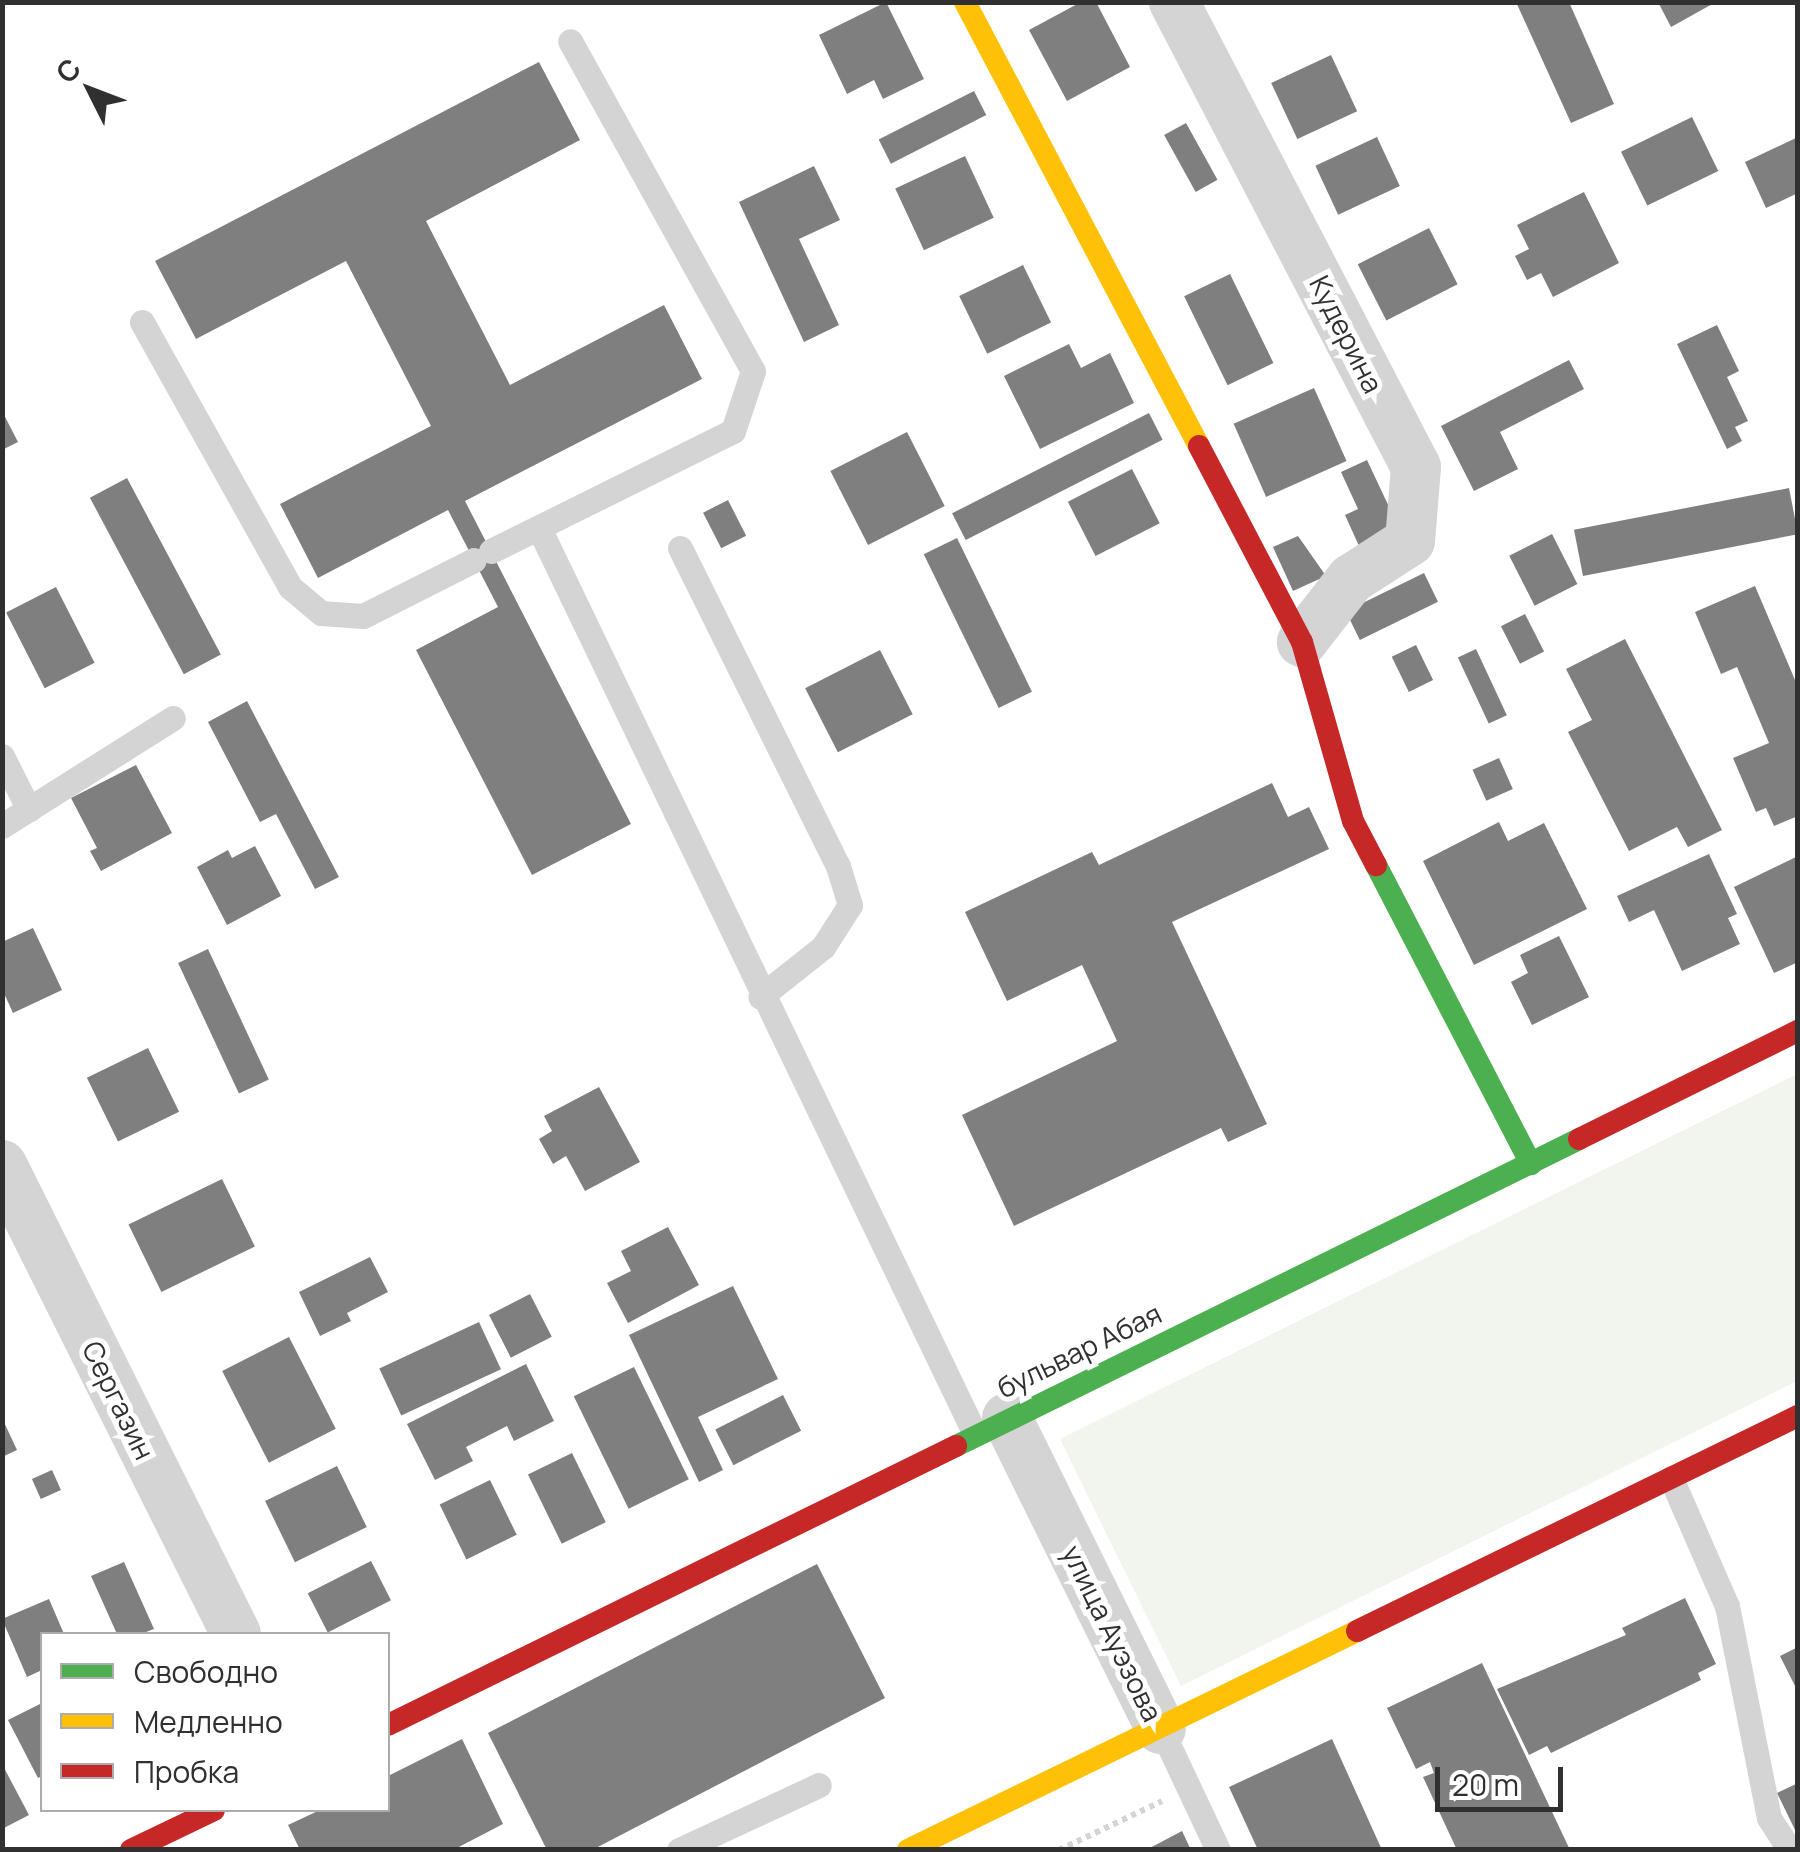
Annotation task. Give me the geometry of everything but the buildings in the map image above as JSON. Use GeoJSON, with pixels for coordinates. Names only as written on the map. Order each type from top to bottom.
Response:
{"type":"FeatureCollection","features":[{"type":"Feature","properties":{"kind":"main road"},"geometry":{"type":"LineString","coordinates":[[965,2],[1302,642],[1353,821],[1531,1164]]}},
{"type":"Feature","properties":{"kind":"main road","name":"бульвар Абая"},"geometry":{"type":"LineString","coordinates":[[390,1724],[1798,1031]]}},
{"type":"Feature","properties":{"kind":"main road"},"geometry":{"type":"LineString","coordinates":[[908,1850],[1798,1416]]}},
{"type":"Feature","properties":{"kind":"main road"},"geometry":{"type":"LineString","coordinates":[[131,1850],[210,1812]]}},
{"type":"Feature","properties":{"kind":"street","name":"Кудерина"},"geometry":{"type":"LineString","coordinates":[[1174,2],[1416,467],[1410,541],[1350,579],[1302,642]]}},
{"type":"Feature","properties":{"kind":"street","name":"Сергазин"},"geometry":{"type":"LineString","coordinates":[[2,1165],[235,1632]]}},
{"type":"Feature","properties":{"kind":"street","name":"улица Ауэзова"},"geometry":{"type":"LineString","coordinates":[[991,1426],[1161,1729]]}},
{"type":"Feature","properties":{"kind":"lane"},"geometry":{"type":"LineString","coordinates":[[142,322],[290,588],[321,613],[363,616],[733,430],[753,371],[570,41]]}},
{"type":"Feature","properties":{"kind":"lane"},"geometry":{"type":"LineString","coordinates":[[539,528],[760,997],[991,1426]]}},
{"type":"Feature","properties":{"kind":"lane"},"geometry":{"type":"LineString","coordinates":[[680,548],[838,866],[850,905],[824,948],[760,997]]}},
{"type":"Feature","properties":{"kind":"lane"},"geometry":{"type":"LineString","coordinates":[[2,826],[173,718]]}},
{"type":"Feature","properties":{"kind":"lane"},"geometry":{"type":"LineString","coordinates":[[2,756],[29,810]]}},
{"type":"Feature","properties":{"kind":"lane"},"geometry":{"type":"LineString","coordinates":[[1671,1478],[1727,1606],[1770,1818],[1790,1850]]}},
{"type":"Feature","properties":{"kind":"lane","name":"улица Ауэзова"},"geometry":{"type":"LineString","coordinates":[[1161,1729],[1218,1850]]}},
{"type":"Feature","properties":{"kind":"lane"},"geometry":{"type":"LineString","coordinates":[[679,1850],[818,1785]]}},
{"type":"Feature","properties":{"kind":"path"},"geometry":{"type":"LineString","coordinates":[[1059,1850],[1189,1788]]}},
{"type":"Feature","properties":{"kind":"shaded area"},"geometry":{"type":"Polygon","coordinates":[[[1797,1074],[1797,1381],[1181,1686],[1060,1439],[1797,1074]]]}},
{"type":"Feature","properties":{"kind":"traffic: fast"},"geometry":{"type":"LineString","coordinates":[[1376,865],[1531,1164]]}},
{"type":"Feature","properties":{"kind":"traffic: fast"},"geometry":{"type":"LineString","coordinates":[[956,1446],[1579,1139]]}},
{"type":"Feature","properties":{"kind":"traffic: slow"},"geometry":{"type":"LineString","coordinates":[[965,2],[1199,446]]}},
{"type":"Feature","properties":{"kind":"traffic: slow"},"geometry":{"type":"LineString","coordinates":[[908,1850],[1357,1631]]}},
{"type":"Feature","properties":{"kind":"traffic: jam"},"geometry":{"type":"LineString","coordinates":[[1199,446],[1302,642],[1353,821],[1376,865]]}},
{"type":"Feature","properties":{"kind":"traffic: jam"},"geometry":{"type":"LineString","coordinates":[[1579,1139],[1798,1031]]}},
{"type":"Feature","properties":{"kind":"traffic: jam"},"geometry":{"type":"LineString","coordinates":[[1357,1631],[1798,1416]]}},
{"type":"Feature","properties":{"kind":"traffic: jam"},"geometry":{"type":"LineString","coordinates":[[390,1724],[956,1446]]}},
{"type":"Feature","properties":{"kind":"traffic: jam"},"geometry":{"type":"LineString","coordinates":[[131,1850],[210,1812]]}}]}
